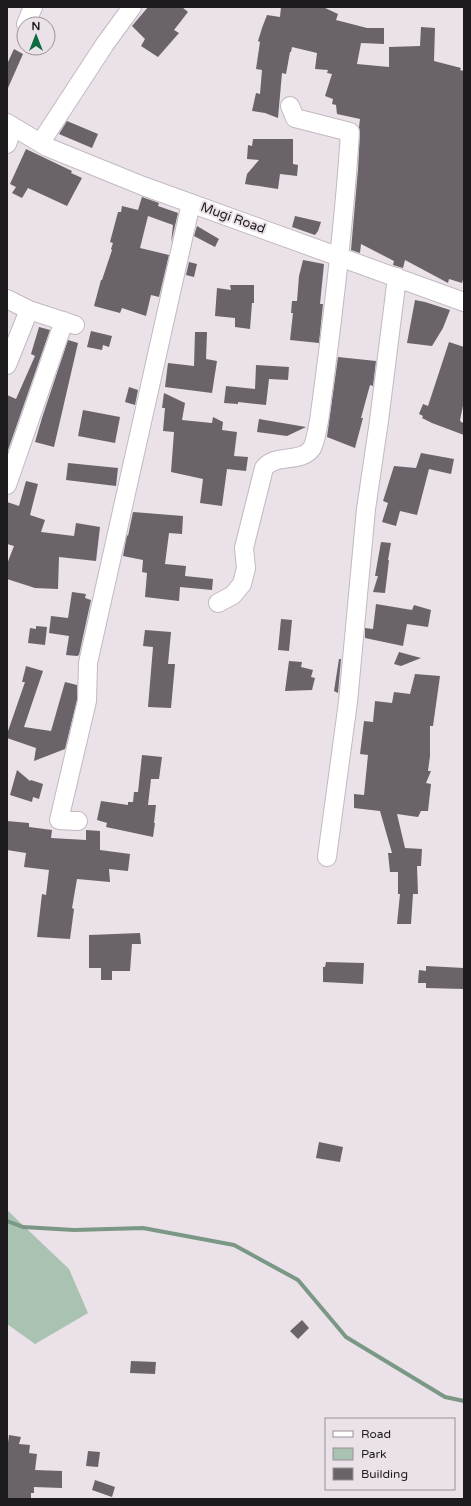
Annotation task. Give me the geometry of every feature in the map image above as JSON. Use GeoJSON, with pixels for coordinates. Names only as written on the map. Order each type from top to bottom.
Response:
{"type":"FeatureCollection","features":[{"type":"Feature","properties":{"kind":"street"},"geometry":{"type":"LineString","coordinates":[[41,142],[105,44],[132,7]]}},
{"type":"Feature","properties":{"kind":"street"},"geometry":{"type":"LineString","coordinates":[[218,603],[233,595],[242,584],[246,568],[244,548],[264,468],[268,463],[302,456],[312,447],[319,421],[339,257],[350,132],[295,118],[290,106]]}},
{"type":"Feature","properties":{"kind":"street"},"geometry":{"type":"LineString","coordinates":[[7,144],[10,125]]}},
{"type":"Feature","properties":{"kind":"street","name":"Mugi Road"},"geometry":{"type":"LineString","coordinates":[[10,125],[41,142],[47,147],[143,186],[464,302]]}},
{"type":"Feature","properties":{"kind":"street"},"geometry":{"type":"LineString","coordinates":[[78,821],[59,820],[87,701],[88,663],[191,203]]}},
{"type":"Feature","properties":{"kind":"street"},"geometry":{"type":"LineString","coordinates":[[327,857],[348,702],[366,509],[379,421],[397,277]]}},
{"type":"Feature","properties":{"kind":"street"},"geometry":{"type":"LineString","coordinates":[[7,300],[29,310],[70,323],[7,485]]}},
{"type":"Feature","properties":{"kind":"street"},"geometry":{"type":"LineString","coordinates":[[7,365],[29,310]]}},
{"type":"Feature","properties":{"kind":"green space"},"geometry":{"type":"Polygon","coordinates":[[[7,1210],[69,1269],[88,1313],[35,1344],[7,1324],[7,1210]]]}},
{"type":"Feature","properties":{"kind":"building"},"geometry":{"type":"Polygon","coordinates":[[[148,7],[182,7],[188,12],[174,30],[179,33],[158,57],[141,46],[145,39],[132,26],[148,7]]]}},
{"type":"Feature","properties":{"kind":"building"},"geometry":{"type":"Polygon","coordinates":[[[281,7],[323,7],[338,14],[336,20],[367,28],[384,28],[384,44],[361,43],[357,64],[389,67],[389,47],[420,46],[421,27],[435,28],[434,61],[461,68],[460,70],[464,71],[464,276],[462,283],[449,279],[448,283],[405,260],[403,268],[393,265],[394,261],[361,244],[360,253],[351,250],[358,169],[360,119],[337,114],[336,105],[332,104],[333,99],[325,96],[332,74],[327,73],[328,70],[315,69],[317,53],[292,47],[286,74],[282,73],[278,118],[265,113],[252,111],[256,93],[260,94],[262,70],[256,69],[260,42],[258,41],[267,15],[280,17],[281,7]]]}},
{"type":"Feature","properties":{"kind":"building"},"geometry":{"type":"Polygon","coordinates":[[[14,49],[16,50],[16,56],[22,56],[8,88],[8,62],[14,49]]]}},
{"type":"Feature","properties":{"kind":"building"},"geometry":{"type":"Polygon","coordinates":[[[67,121],[98,134],[92,148],[59,134],[67,121]]]}},
{"type":"Feature","properties":{"kind":"building"},"geometry":{"type":"Polygon","coordinates":[[[253,139],[293,139],[293,164],[298,165],[297,176],[280,174],[278,189],[245,184],[247,174],[259,160],[247,159],[248,145],[252,146],[253,139]]]}},
{"type":"Feature","properties":{"kind":"building"},"geometry":{"type":"Polygon","coordinates":[[[26,149],[72,171],[71,173],[82,178],[67,206],[28,188],[22,198],[12,193],[16,187],[10,184],[26,149]]]}},
{"type":"Feature","properties":{"kind":"building"},"geometry":{"type":"Polygon","coordinates":[[[142,197],[159,203],[158,206],[178,213],[171,243],[173,225],[148,216],[140,248],[169,255],[159,297],[151,295],[146,316],[122,308],[120,313],[94,306],[101,280],[112,250],[113,243],[110,242],[118,212],[121,212],[122,206],[138,210],[142,197]]]}},
{"type":"Feature","properties":{"kind":"building"},"geometry":{"type":"Polygon","coordinates":[[[295,216],[321,222],[315,235],[292,227],[295,216]]]}},
{"type":"Feature","properties":{"kind":"building"},"geometry":{"type":"Polygon","coordinates":[[[197,226],[219,239],[215,247],[194,236],[197,226]]]}},
{"type":"Feature","properties":{"kind":"building"},"geometry":{"type":"Polygon","coordinates":[[[303,260],[324,264],[320,304],[323,304],[319,343],[290,340],[293,313],[291,313],[292,301],[297,301],[299,276],[303,260]]]}},
{"type":"Feature","properties":{"kind":"building"},"geometry":{"type":"Polygon","coordinates":[[[189,262],[197,264],[194,277],[186,275],[189,262]]]}},
{"type":"Feature","properties":{"kind":"building"},"geometry":{"type":"Polygon","coordinates":[[[230,285],[254,285],[254,303],[252,303],[250,329],[235,327],[235,318],[215,316],[217,288],[231,290],[230,285]]]}},
{"type":"Feature","properties":{"kind":"building"},"geometry":{"type":"Polygon","coordinates":[[[415,300],[450,310],[443,328],[432,346],[407,343],[415,300]]]}},
{"type":"Feature","properties":{"kind":"building"},"geometry":{"type":"Polygon","coordinates":[[[39,327],[50,330],[7,453],[7,395],[16,399],[35,356],[31,354],[39,327]]]}},
{"type":"Feature","properties":{"kind":"building"},"geometry":{"type":"Polygon","coordinates":[[[91,331],[112,336],[109,347],[103,345],[102,350],[87,347],[91,331]]]}},
{"type":"Feature","properties":{"kind":"building"},"geometry":{"type":"Polygon","coordinates":[[[195,332],[207,332],[206,359],[217,361],[212,393],[165,387],[168,363],[194,366],[195,332]]]}},
{"type":"Feature","properties":{"kind":"building"},"geometry":{"type":"Polygon","coordinates":[[[68,340],[78,343],[54,447],[35,442],[68,340]]]}},
{"type":"Feature","properties":{"kind":"building"},"geometry":{"type":"Polygon","coordinates":[[[449,342],[464,347],[464,401],[460,420],[464,423],[464,435],[432,423],[422,418],[423,416],[419,414],[423,404],[428,406],[449,342]]]}},
{"type":"Feature","properties":{"kind":"building"},"geometry":{"type":"Polygon","coordinates":[[[338,357],[376,361],[373,386],[370,385],[355,448],[327,437],[338,357]]]}},
{"type":"Feature","properties":{"kind":"building"},"geometry":{"type":"Polygon","coordinates":[[[256,365],[289,367],[288,380],[269,379],[266,405],[238,402],[238,404],[224,403],[226,386],[255,389],[256,365]]]}},
{"type":"Feature","properties":{"kind":"building"},"geometry":{"type":"Polygon","coordinates":[[[129,387],[138,390],[135,405],[125,402],[129,387]]]}},
{"type":"Feature","properties":{"kind":"building"},"geometry":{"type":"Polygon","coordinates":[[[164,393],[185,403],[182,420],[212,423],[213,417],[223,422],[222,430],[237,432],[234,456],[248,457],[246,471],[227,469],[222,506],[200,503],[203,479],[171,472],[174,432],[163,431],[165,408],[162,408],[164,393]]]}},
{"type":"Feature","properties":{"kind":"building"},"geometry":{"type":"Polygon","coordinates":[[[83,410],[120,417],[115,443],[78,436],[83,410]]]}},
{"type":"Feature","properties":{"kind":"building"},"geometry":{"type":"Polygon","coordinates":[[[259,419],[306,427],[287,436],[257,432],[259,419]]]}},
{"type":"Feature","properties":{"kind":"building"},"geometry":{"type":"Polygon","coordinates":[[[421,453],[454,459],[451,474],[429,469],[417,515],[400,511],[396,526],[382,522],[388,503],[383,501],[394,466],[416,468],[421,453]]]}},
{"type":"Feature","properties":{"kind":"building"},"geometry":{"type":"Polygon","coordinates":[[[68,463],[118,468],[116,486],[66,480],[68,463]]]}},
{"type":"Feature","properties":{"kind":"building"},"geometry":{"type":"Polygon","coordinates":[[[26,481],[38,484],[30,515],[45,520],[41,532],[74,536],[76,523],[100,527],[96,561],[59,557],[58,589],[35,588],[7,579],[7,564],[14,546],[7,544],[7,502],[19,506],[26,481]]]}},
{"type":"Feature","properties":{"kind":"building"},"geometry":{"type":"Polygon","coordinates":[[[133,512],[183,516],[182,534],[169,533],[165,564],[186,566],[185,576],[213,579],[212,590],[180,587],[179,601],[145,597],[147,573],[142,572],[143,560],[123,556],[133,512]]]}},
{"type":"Feature","properties":{"kind":"building"},"geometry":{"type":"Polygon","coordinates":[[[381,542],[391,543],[385,593],[373,592],[378,576],[375,576],[381,542]]]}},
{"type":"Feature","properties":{"kind":"building"},"geometry":{"type":"Polygon","coordinates":[[[72,592],[86,594],[85,598],[91,600],[79,655],[77,656],[66,655],[69,636],[49,633],[51,616],[68,618],[72,592]]]}},
{"type":"Feature","properties":{"kind":"building"},"geometry":{"type":"Polygon","coordinates":[[[376,604],[412,610],[414,605],[431,610],[428,627],[407,624],[403,646],[365,638],[365,628],[373,629],[376,604]]]}},
{"type":"Feature","properties":{"kind":"building"},"geometry":{"type":"Polygon","coordinates":[[[281,619],[292,620],[289,651],[278,650],[281,619]]]}},
{"type":"Feature","properties":{"kind":"building"},"geometry":{"type":"Polygon","coordinates":[[[36,626],[47,627],[45,645],[28,643],[30,628],[36,629],[36,626]]]}},
{"type":"Feature","properties":{"kind":"building"},"geometry":{"type":"Polygon","coordinates":[[[145,630],[171,632],[168,664],[175,664],[171,708],[148,707],[153,647],[143,646],[145,630]]]}},
{"type":"Feature","properties":{"kind":"building"},"geometry":{"type":"Polygon","coordinates":[[[399,652],[421,658],[401,666],[394,664],[399,652]]]}},
{"type":"Feature","properties":{"kind":"building"},"geometry":{"type":"Polygon","coordinates":[[[339,659],[341,659],[338,693],[334,691],[339,659]]]}},
{"type":"Feature","properties":{"kind":"building"},"geometry":{"type":"Polygon","coordinates":[[[289,661],[302,662],[301,667],[313,670],[311,677],[315,678],[312,690],[285,691],[289,661]]]}},
{"type":"Feature","properties":{"kind":"building"},"geometry":{"type":"Polygon","coordinates":[[[26,666],[43,671],[24,727],[51,731],[65,682],[77,685],[77,700],[65,749],[34,761],[36,748],[7,738],[7,734],[25,682],[22,682],[26,666]]]}},
{"type":"Feature","properties":{"kind":"building"},"geometry":{"type":"Polygon","coordinates":[[[415,674],[440,676],[433,726],[430,726],[430,756],[428,771],[431,771],[426,783],[431,784],[428,811],[421,811],[418,817],[397,814],[405,848],[422,849],[421,866],[417,866],[418,894],[413,894],[411,924],[397,924],[400,894],[398,894],[398,872],[390,872],[388,853],[392,853],[380,811],[354,808],[354,794],[364,795],[368,755],[360,754],[364,721],[373,722],[375,701],[392,703],[394,692],[410,694],[415,674]]]}},
{"type":"Feature","properties":{"kind":"building"},"geometry":{"type":"Polygon","coordinates":[[[142,755],[162,757],[159,779],[151,779],[148,805],[156,805],[153,837],[106,827],[107,823],[97,820],[101,801],[128,805],[128,802],[133,802],[134,792],[138,792],[142,755]]]}},
{"type":"Feature","properties":{"kind":"building"},"geometry":{"type":"Polygon","coordinates":[[[17,770],[30,781],[43,784],[39,799],[33,797],[32,802],[10,795],[17,770]]]}},
{"type":"Feature","properties":{"kind":"building"},"geometry":{"type":"Polygon","coordinates":[[[7,821],[29,823],[29,827],[52,830],[51,838],[86,840],[86,830],[100,831],[100,850],[130,854],[128,871],[109,869],[110,882],[77,879],[72,908],[74,909],[70,939],[37,937],[42,894],[46,895],[49,870],[24,867],[26,853],[7,850],[7,821]]]}},
{"type":"Feature","properties":{"kind":"building"},"geometry":{"type":"Polygon","coordinates":[[[140,933],[141,944],[132,944],[130,971],[112,971],[112,980],[101,980],[101,968],[89,968],[89,935],[140,933]]]}},
{"type":"Feature","properties":{"kind":"building"},"geometry":{"type":"Polygon","coordinates":[[[326,962],[364,963],[363,984],[323,982],[323,967],[325,967],[326,962]]]}},
{"type":"Feature","properties":{"kind":"building"},"geometry":{"type":"Polygon","coordinates":[[[426,966],[464,968],[464,989],[426,988],[426,983],[418,983],[419,970],[426,971],[426,966]]]}},
{"type":"Feature","properties":{"kind":"building"},"geometry":{"type":"Polygon","coordinates":[[[319,1142],[343,1147],[340,1162],[316,1158],[319,1142]]]}},
{"type":"Feature","properties":{"kind":"building"},"geometry":{"type":"Polygon","coordinates":[[[302,1320],[309,1328],[298,1339],[290,1331],[302,1320]]]}},
{"type":"Feature","properties":{"kind":"building"},"geometry":{"type":"Polygon","coordinates":[[[131,1361],[156,1362],[155,1374],[130,1373],[131,1361]]]}},
{"type":"Feature","properties":{"kind":"building"},"geometry":{"type":"Polygon","coordinates":[[[9,1435],[21,1437],[19,1444],[30,1445],[29,1453],[37,1454],[35,1470],[62,1471],[62,1488],[34,1487],[34,1493],[31,1493],[31,1499],[7,1499],[7,1450],[9,1435]]]}},
{"type":"Feature","properties":{"kind":"building"},"geometry":{"type":"Polygon","coordinates":[[[88,1451],[100,1452],[98,1467],[86,1466],[88,1451]]]}},
{"type":"Feature","properties":{"kind":"building"},"geometry":{"type":"Polygon","coordinates":[[[95,1480],[115,1487],[112,1497],[92,1490],[95,1480]]]}},
{"type":"Feature","properties":{"kind":"waterway"},"geometry":{"type":"LineString","coordinates":[[7,1221],[23,1227],[74,1230],[143,1228],[234,1245],[298,1280],[346,1337],[445,1397],[464,1401]]}}]}
